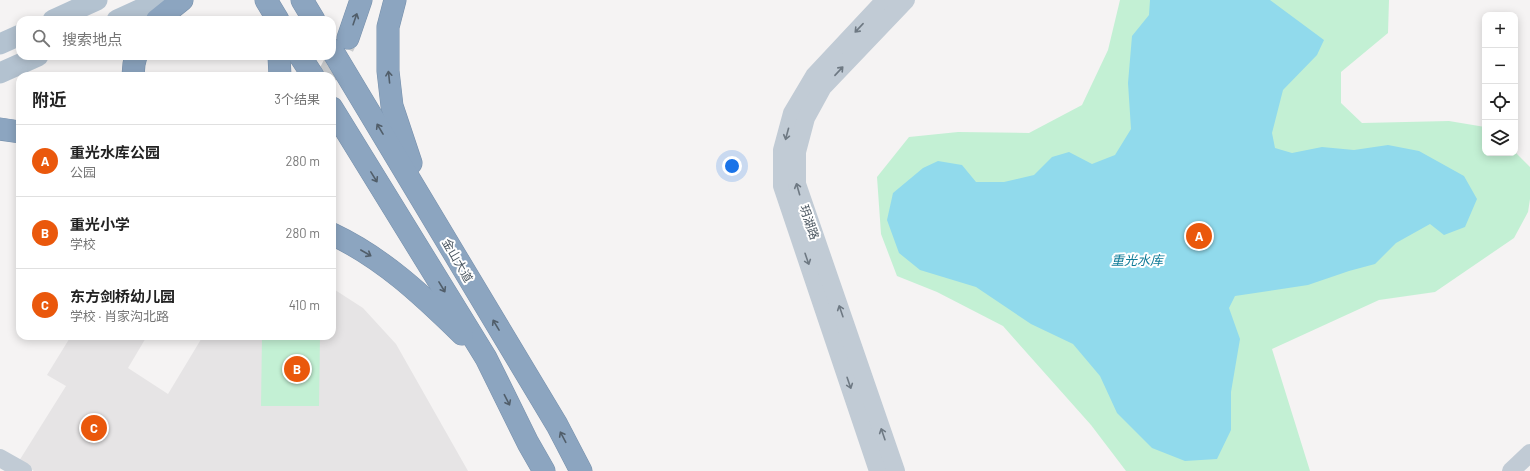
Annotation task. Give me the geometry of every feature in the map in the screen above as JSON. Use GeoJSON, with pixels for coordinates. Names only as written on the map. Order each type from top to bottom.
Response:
{"type":"FeatureCollection","features":[{"type":"Feature","properties":{"kind":"highway"},"geometry":{"type":"LineString","coordinates":[[162,16],[182,0]]}},
{"type":"Feature","properties":{"kind":"highway"},"geometry":{"type":"LineString","coordinates":[[266,0],[270,16]]}},
{"type":"Feature","properties":{"kind":"highway"},"geometry":{"type":"LineString","coordinates":[[266,0],[276,16]]}},
{"type":"Feature","properties":{"kind":"highway"},"geometry":{"type":"LineString","coordinates":[[302,0],[312,16]]}},
{"type":"Feature","properties":{"kind":"highway"},"geometry":{"type":"LineString","coordinates":[[340,44],[361,0]]}},
{"type":"Feature","properties":{"kind":"highway"},"geometry":{"type":"LineString","coordinates":[[396,0],[388,27],[388,71],[392,106],[427,208]]}},
{"type":"Feature","properties":{"kind":"highway","name":"金山大道"},"geometry":{"type":"LineString","coordinates":[[340,44],[427,208],[481,301],[557,426],[582,471]]}},
{"type":"Feature","properties":{"kind":"highway"},"geometry":{"type":"LineString","coordinates":[[133,72],[135,60]]}},
{"type":"Feature","properties":{"kind":"highway"},"geometry":{"type":"LineString","coordinates":[[279,60],[280,72]]}},
{"type":"Feature","properties":{"kind":"highway"},"geometry":{"type":"LineString","coordinates":[[302,60],[310,72]]}},
{"type":"Feature","properties":{"kind":"highway"},"geometry":{"type":"LineString","coordinates":[[336,114],[486,358],[528,443],[544,471]]}},
{"type":"Feature","properties":{"kind":"highway"},"geometry":{"type":"LineString","coordinates":[[0,129],[16,131]]}},
{"type":"Feature","properties":{"kind":"highway"},"geometry":{"type":"LineString","coordinates":[[336,236],[376,258],[411,286],[486,358]]}},
{"type":"Feature","properties":{"kind":"main road"},"geometry":{"type":"LineString","coordinates":[[62,16],[97,0]]}},
{"type":"Feature","properties":{"kind":"main road"},"geometry":{"type":"LineString","coordinates":[[126,16],[161,0]]}},
{"type":"Feature","properties":{"kind":"main road","name":"玥湖路"},"geometry":{"type":"LineString","coordinates":[[878,471],[782,186],[782,150],[792,113],[814,76],[885,0]]}},
{"type":"Feature","properties":{"kind":"main road","name":"玥湖路"},"geometry":{"type":"LineString","coordinates":[[896,471],[797,184],[797,152],[806,118],[823,87],[906,0]]}},
{"type":"Feature","properties":{"kind":"main road"},"geometry":{"type":"LineString","coordinates":[[0,44],[16,37]]}},
{"type":"Feature","properties":{"kind":"main road"},"geometry":{"type":"LineString","coordinates":[[0,73],[29,60]]}},
{"type":"Feature","properties":{"kind":"main road"},"geometry":{"type":"LineString","coordinates":[[528,443],[540,471]]}},
{"type":"Feature","properties":{"kind":"main road"},"geometry":{"type":"LineString","coordinates":[[1511,471],[1530,452]]}},
{"type":"Feature","properties":{"kind":"main road"},"geometry":{"type":"LineString","coordinates":[[0,458],[23,471]]}},
{"type":"Feature","properties":{"kind":"shaded area"},"geometry":{"type":"Polygon","coordinates":[[[336,291],[363,308],[396,344],[468,471],[34,471],[19,461],[66,386],[47,375],[69,340],[145,340],[128,368],[168,394],[201,340],[336,340],[336,291]]]}},
{"type":"Feature","properties":{"kind":"green space","name":"重光水库"},"geometry":{"type":"Polygon","coordinates":[[[1120,0],[1389,0],[1388,33],[1341,72],[1341,103],[1362,123],[1449,121],[1482,126],[1482,156],[1518,155],[1530,167],[1530,199],[1528,212],[1514,238],[1435,292],[1379,300],[1272,349],[1310,471],[1126,471],[1091,425],[1003,326],[937,292],[897,276],[881,234],[877,177],[909,137],[958,132],[1029,133],[1082,105],[1108,50],[1120,0]]]}},
{"type":"Feature","properties":{"kind":"green space"},"geometry":{"type":"Polygon","coordinates":[[[262,340],[320,340],[319,406],[261,406],[262,340]]]}},
{"type":"Feature","properties":{"kind":"water","name":"重光水库"},"geometry":{"type":"Polygon","coordinates":[[[1150,0],[1270,0],[1324,40],[1317,55],[1283,90],[1272,133],[1275,148],[1292,153],[1322,147],[1354,150],[1388,145],[1419,151],[1464,176],[1477,199],[1465,227],[1444,235],[1430,224],[1396,243],[1375,264],[1308,285],[1235,296],[1229,308],[1240,339],[1231,392],[1231,430],[1217,459],[1185,461],[1152,448],[1117,413],[1100,376],[1073,344],[1031,324],[976,287],[920,270],[899,253],[887,220],[893,193],[923,168],[938,161],[962,165],[976,182],[1004,182],[1034,175],[1052,157],[1069,152],[1092,164],[1115,155],[1131,129],[1128,83],[1132,36],[1149,15],[1150,0]]]}},
{"type":"Feature","properties":{"kind":"tunnel"},"geometry":{"type":"LineString","coordinates":[[330,72],[345,43]]}},
{"type":"Feature","properties":{"kind":"place","name":"重光水库公园"},"geometry":{"type":"Point","coordinates":[1199,236]}},
{"type":"Feature","properties":{"kind":"place","name":"重光小学"},"geometry":{"type":"Point","coordinates":[297,369]}},
{"type":"Feature","properties":{"kind":"place","name":"东方剑桥幼儿园"},"geometry":{"type":"Point","coordinates":[94,428]}}]}
